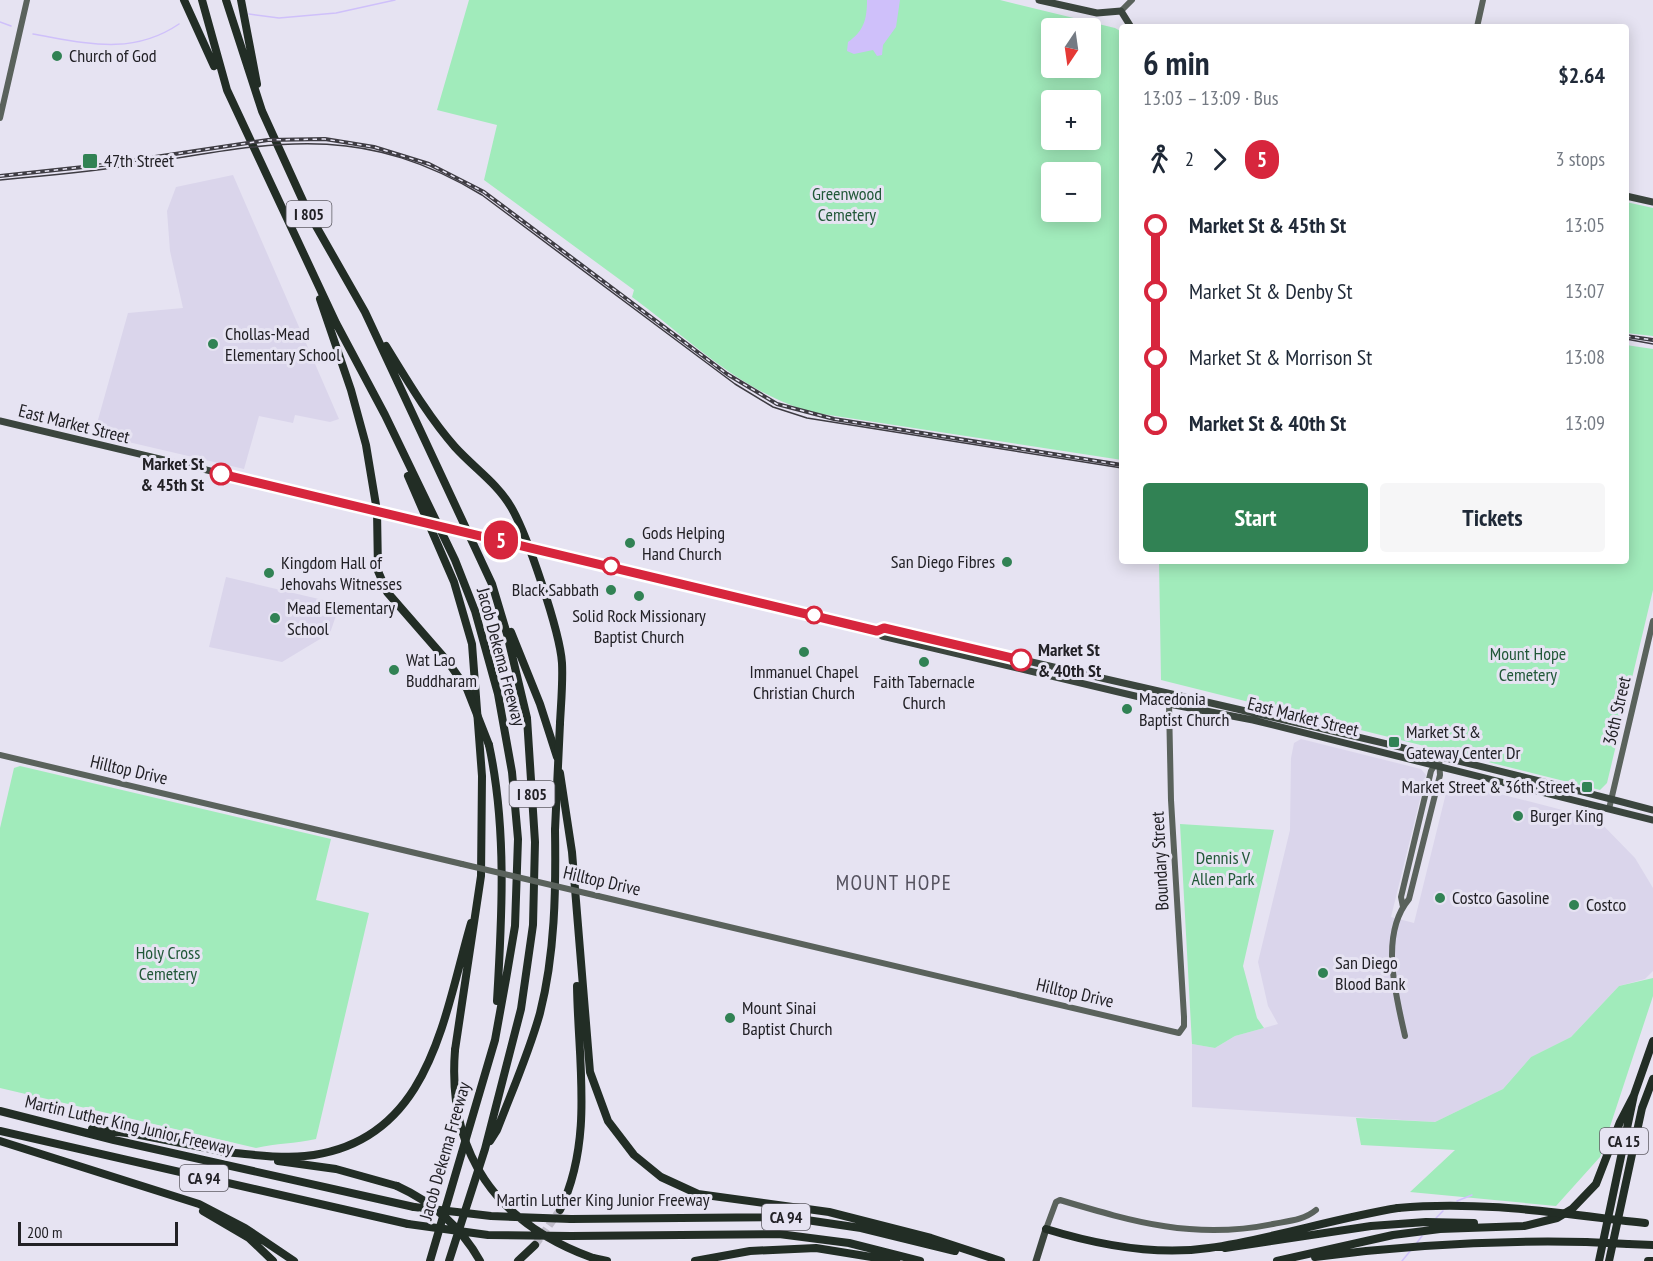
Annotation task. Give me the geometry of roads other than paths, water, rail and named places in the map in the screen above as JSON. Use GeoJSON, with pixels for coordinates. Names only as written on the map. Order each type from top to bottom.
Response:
{"type":"FeatureCollection","features":[{"type":"Feature","properties":{"kind":"highway"},"geometry":{"type":"LineString","coordinates":[[184,0],[227,90]]}},
{"type":"Feature","properties":{"kind":"highway","name":"Jacob Dekema Freeway"},"geometry":{"type":"LineString","coordinates":[[202,0],[227,90],[336,323],[385,415],[455,560],[475,612],[498,694],[512,772],[518,839],[515,926],[495,1040],[430,1261]]}},
{"type":"Feature","properties":{"kind":"highway","name":"Jacob Dekema Freeway"},"geometry":{"type":"LineString","coordinates":[[226,0],[262,111],[308,212],[365,312],[492,584],[507,634],[526,718],[535,842],[533,925],[521,1009],[485,1149],[449,1261]]}},
{"type":"Feature","properties":{"kind":"highway"},"geometry":{"type":"LineString","coordinates":[[241,0],[262,111]]}},
{"type":"Feature","properties":{"kind":"highway"},"geometry":{"type":"LineString","coordinates":[[306,257],[354,399],[366,445],[377,511],[378,571],[387,592],[448,662],[467,689],[489,745],[495,771],[502,922],[495,1040]]}},
{"type":"Feature","properties":{"kind":"highway"},"geometry":{"type":"LineString","coordinates":[[365,312],[431,417],[457,448],[496,487],[512,508],[528,546],[555,629],[562,662],[553,925],[544,997],[532,1039],[497,1130],[485,1149]]}},
{"type":"Feature","properties":{"kind":"highway"},"geometry":{"type":"LineString","coordinates":[[385,415],[412,488],[454,582],[472,644],[482,776],[481,876],[455,1050],[455,1086],[459,1125],[480,1173],[507,1206],[530,1226],[552,1240],[593,1258],[607,1261]]}},
{"type":"Feature","properties":{"kind":"highway"},"geometry":{"type":"LineString","coordinates":[[492,584],[555,748],[570,832],[587,1048],[593,1083],[612,1127],[642,1162],[674,1184],[705,1196],[829,1212],[931,1238],[1001,1261]]}},
{"type":"Feature","properties":{"kind":"highway"},"geometry":{"type":"LineString","coordinates":[[223,1152],[284,1157],[321,1153],[367,1134],[395,1113],[420,1083],[431,1061],[478,906]]}},
{"type":"Feature","properties":{"kind":"highway"},"geometry":{"type":"LineString","coordinates":[[560,1210],[576,1170],[581,1139],[576,913]]}},
{"type":"Feature","properties":{"kind":"highway","name":"CA 15"},"geometry":{"type":"LineString","coordinates":[[1599,1261],[1634,1095],[1653,1041]]}},
{"type":"Feature","properties":{"kind":"highway","name":"CA 15"},"geometry":{"type":"LineString","coordinates":[[1609,1261],[1642,1108],[1653,1078]]}},
{"type":"Feature","properties":{"kind":"highway"},"geometry":{"type":"LineString","coordinates":[[1277,1261],[1409,1233],[1544,1223],[1572,1209],[1585,1197],[1604,1167],[1620,1122],[1634,1095]]}},
{"type":"Feature","properties":{"kind":"highway","name":"Martin Luther King Junior Freeway"},"geometry":{"type":"LineString","coordinates":[[0,1111],[67,1126],[114,1140],[414,1206],[491,1216],[571,1219],[760,1216],[808,1219],[861,1228],[996,1261]]}},
{"type":"Feature","properties":{"kind":"highway"},"geometry":{"type":"LineString","coordinates":[[67,1126],[135,1134],[223,1152],[336,1169],[397,1186],[418,1197],[449,1221],[480,1261]]}},
{"type":"Feature","properties":{"kind":"highway","name":"Martin Luther King Junior Freeway"},"geometry":{"type":"LineString","coordinates":[[0,1131],[408,1224],[488,1235],[780,1234],[841,1242],[920,1261]]}},
{"type":"Feature","properties":{"kind":"highway"},"geometry":{"type":"LineString","coordinates":[[0,1141],[171,1193],[219,1214],[294,1261]]}},
{"type":"Feature","properties":{"kind":"highway"},"geometry":{"type":"LineString","coordinates":[[171,1193],[249,1238],[273,1261]]}},
{"type":"Feature","properties":{"kind":"highway"},"geometry":{"type":"LineString","coordinates":[[1209,1248],[1398,1208],[1446,1204],[1503,1206],[1649,1224]]}},
{"type":"Feature","properties":{"kind":"highway"},"geometry":{"type":"LineString","coordinates":[[1046,1229],[1078,1239],[1131,1248],[1176,1251],[1237,1248],[1371,1226],[1416,1222],[1447,1222],[1498,1227]]}},
{"type":"Feature","properties":{"kind":"highway"},"geometry":{"type":"LineString","coordinates":[[1286,1261],[1428,1244],[1524,1241],[1653,1245]]}},
{"type":"Feature","properties":{"kind":"highway"},"geometry":{"type":"LineString","coordinates":[[518,1261],[535,1245]]}},
{"type":"Feature","properties":{"kind":"highway"},"geometry":{"type":"LineString","coordinates":[[694,1261],[750,1251],[816,1248],[896,1261]]}},
{"type":"Feature","properties":{"kind":"highway"},"geometry":{"type":"LineString","coordinates":[[1648,1261],[1653,1261]]}},
{"type":"Feature","properties":{"kind":"main road"},"geometry":{"type":"LineString","coordinates":[[1039,0],[1097,13],[1121,11],[1129,24]]}},
{"type":"Feature","properties":{"kind":"main road"},"geometry":{"type":"LineString","coordinates":[[1629,197],[1653,202]]}},
{"type":"Feature","properties":{"kind":"main road","name":"East Market Street"},"geometry":{"type":"LineString","coordinates":[[0,421],[877,631],[882,636],[935,649],[1169,704],[1250,719],[1653,820]]}},
{"type":"Feature","properties":{"kind":"main road","name":"East Market Street"},"geometry":{"type":"LineString","coordinates":[[877,631],[884,628],[1155,691],[1243,708],[1653,810]]}},
{"type":"Feature","properties":{"kind":"main road"},"geometry":{"type":"LineString","coordinates":[[1169,704],[1180,701],[1228,709],[1243,708]]}},
{"type":"Feature","properties":{"kind":"main road"},"geometry":{"type":"LineString","coordinates":[[1036,1261],[1046,1229]]}},
{"type":"Feature","properties":{"kind":"street"},"geometry":{"type":"LineString","coordinates":[[0,118],[27,0]]}},
{"type":"Feature","properties":{"kind":"street"},"geometry":{"type":"LineString","coordinates":[[1121,11],[1132,0]]}},
{"type":"Feature","properties":{"kind":"street"},"geometry":{"type":"LineString","coordinates":[[1478,24],[1483,0]]}},
{"type":"Feature","properties":{"kind":"street","name":"36th Street"},"geometry":{"type":"LineString","coordinates":[[1609,809],[1653,621]]}},
{"type":"Feature","properties":{"kind":"street","name":"Boundary Street"},"geometry":{"type":"LineString","coordinates":[[1169,704],[1171,800],[1184,1017]]}},
{"type":"Feature","properties":{"kind":"street","name":"Hilltop Drive"},"geometry":{"type":"LineString","coordinates":[[0,754],[1175,1032],[1182,1031],[1184,1017]]}},
{"type":"Feature","properties":{"kind":"street"},"geometry":{"type":"LineString","coordinates":[[1405,1036],[1391,977],[1392,950],[1403,907],[1401,897],[1439,757]]}},
{"type":"Feature","properties":{"kind":"street"},"geometry":{"type":"LineString","coordinates":[[1046,1229],[1053,1208],[1060,1200],[1138,1223],[1186,1230],[1215,1231],[1265,1226],[1305,1218],[1316,1210]]}},
{"type":"Feature","properties":{"kind":"waterway"},"geometry":{"type":"LineString","coordinates":[[249,14],[279,18],[336,13],[395,0]]}},
{"type":"Feature","properties":{"kind":"waterway"},"geometry":{"type":"LineString","coordinates":[[0,22],[11,26]]}},
{"type":"Feature","properties":{"kind":"waterway"},"geometry":{"type":"LineString","coordinates":[[33,34],[90,43],[126,44],[161,34],[179,24]]}},
{"type":"Feature","properties":{"kind":"waterway"},"geometry":{"type":"LineString","coordinates":[[1457,1201],[1472,1195]]}},
{"type":"Feature","properties":{"kind":"waterway"},"geometry":{"type":"LineString","coordinates":[[1436,1218],[1443,1211]]}},
{"type":"Feature","properties":{"kind":"waterway"},"geometry":{"type":"LineString","coordinates":[[1416,1244],[1422,1236]]}},
{"type":"Feature","properties":{"kind":"waterway"},"geometry":{"type":"LineString","coordinates":[[1402,1261],[1411,1250]]}},
{"type":"Feature","properties":{"kind":"tunnel"},"geometry":{"type":"LineString","coordinates":[[535,1245],[560,1210]]}},
{"type":"Feature","properties":{"kind":"tram line"},"geometry":{"type":"LineString","coordinates":[[0,180],[112,168],[266,146],[308,144],[350,146],[392,155],[436,171],[482,195],[735,384],[773,407],[807,418],[1119,468]]}},
{"type":"Feature","properties":{"kind":"tram line"},"geometry":{"type":"LineString","coordinates":[[1629,340],[1653,344]]}},
{"type":"Feature","properties":{"kind":"railway"},"geometry":{"type":"LineString","coordinates":[[0,176],[102,165],[268,140],[325,139],[374,147],[429,164],[484,192],[727,374],[777,404],[834,419],[1119,465]]}},
{"type":"Feature","properties":{"kind":"railway"},"geometry":{"type":"LineString","coordinates":[[1629,336],[1653,340]]}},
{"type":"Feature","properties":{"kind":"place","name":"Church of God"},"geometry":{"type":"Point","coordinates":[57,56]}},
{"type":"Feature","properties":{"kind":"place","name":"47th Street"},"geometry":{"type":"Point","coordinates":[90,161]}},
{"type":"Feature","properties":{"kind":"place","name":"Chollas-Mead Elementary School"},"geometry":{"type":"Point","coordinates":[213,344]}},
{"type":"Feature","properties":{"kind":"place","name":"Market St & 45th St"},"geometry":{"type":"Point","coordinates":[221,474]}},
{"type":"Feature","properties":{"kind":"place","name":"Gods Helping Hand Church"},"geometry":{"type":"Point","coordinates":[630,543]}},
{"type":"Feature","properties":{"kind":"place","name":"San Diego Fibres"},"geometry":{"type":"Point","coordinates":[1007,562]}},
{"type":"Feature","properties":{"kind":"place","name":"Kingdom Hall of Jehovahs Witnesses"},"geometry":{"type":"Point","coordinates":[269,573]}},
{"type":"Feature","properties":{"kind":"place","name":"Black Sabbath"},"geometry":{"type":"Point","coordinates":[611,590]}},
{"type":"Feature","properties":{"kind":"place","name":"Solid Rock Missionary Baptist Church"},"geometry":{"type":"Point","coordinates":[639,596]}},
{"type":"Feature","properties":{"kind":"place","name":"Mead Elementary School"},"geometry":{"type":"Point","coordinates":[275,618]}},
{"type":"Feature","properties":{"kind":"place","name":"Immanuel Chapel Christian Church"},"geometry":{"type":"Point","coordinates":[804,652]}},
{"type":"Feature","properties":{"kind":"place","name":"Market St & 40th St"},"geometry":{"type":"Point","coordinates":[1021,660]}},
{"type":"Feature","properties":{"kind":"place","name":"Faith Tabernacle Church"},"geometry":{"type":"Point","coordinates":[924,662]}},
{"type":"Feature","properties":{"kind":"place","name":"Wat Lao Buddharam"},"geometry":{"type":"Point","coordinates":[394,670]}},
{"type":"Feature","properties":{"kind":"place","name":"Macedonia Baptist Church"},"geometry":{"type":"Point","coordinates":[1127,709]}},
{"type":"Feature","properties":{"kind":"place","name":"Market St & Gateway Center Dr"},"geometry":{"type":"Point","coordinates":[1394,742]}},
{"type":"Feature","properties":{"kind":"place","name":"Market Street & 36th Street"},"geometry":{"type":"Point","coordinates":[1587,787]}},
{"type":"Feature","properties":{"kind":"place","name":"Burger King"},"geometry":{"type":"Point","coordinates":[1518,816]}},
{"type":"Feature","properties":{"kind":"place","name":"Costco Gasoline"},"geometry":{"type":"Point","coordinates":[1440,898]}},
{"type":"Feature","properties":{"kind":"place","name":"Costco"},"geometry":{"type":"Point","coordinates":[1574,905]}},
{"type":"Feature","properties":{"kind":"place","name":"San Diego Blood Bank"},"geometry":{"type":"Point","coordinates":[1323,973]}},
{"type":"Feature","properties":{"kind":"place","name":"Mount Sinai Baptist Church"},"geometry":{"type":"Point","coordinates":[730,1018]}},
{"type":"Feature","properties":{"kind":"district","name":"MOUNT HOPE"},"geometry":{"type":"Point","coordinates":[894,883]}},
{"type":"Feature","properties":{"kind":"park label","name":"Greenwood Cemetery"},"geometry":{"type":"Point","coordinates":[847,204]}},
{"type":"Feature","properties":{"kind":"park label","name":"Mount Hope Cemetery"},"geometry":{"type":"Point","coordinates":[1528,664]}},
{"type":"Feature","properties":{"kind":"park label","name":"Dennis V Allen Park"},"geometry":{"type":"Point","coordinates":[1223,868]}},
{"type":"Feature","properties":{"kind":"park label","name":"Holy Cross Cemetery"},"geometry":{"type":"Point","coordinates":[168,963]}}]}
